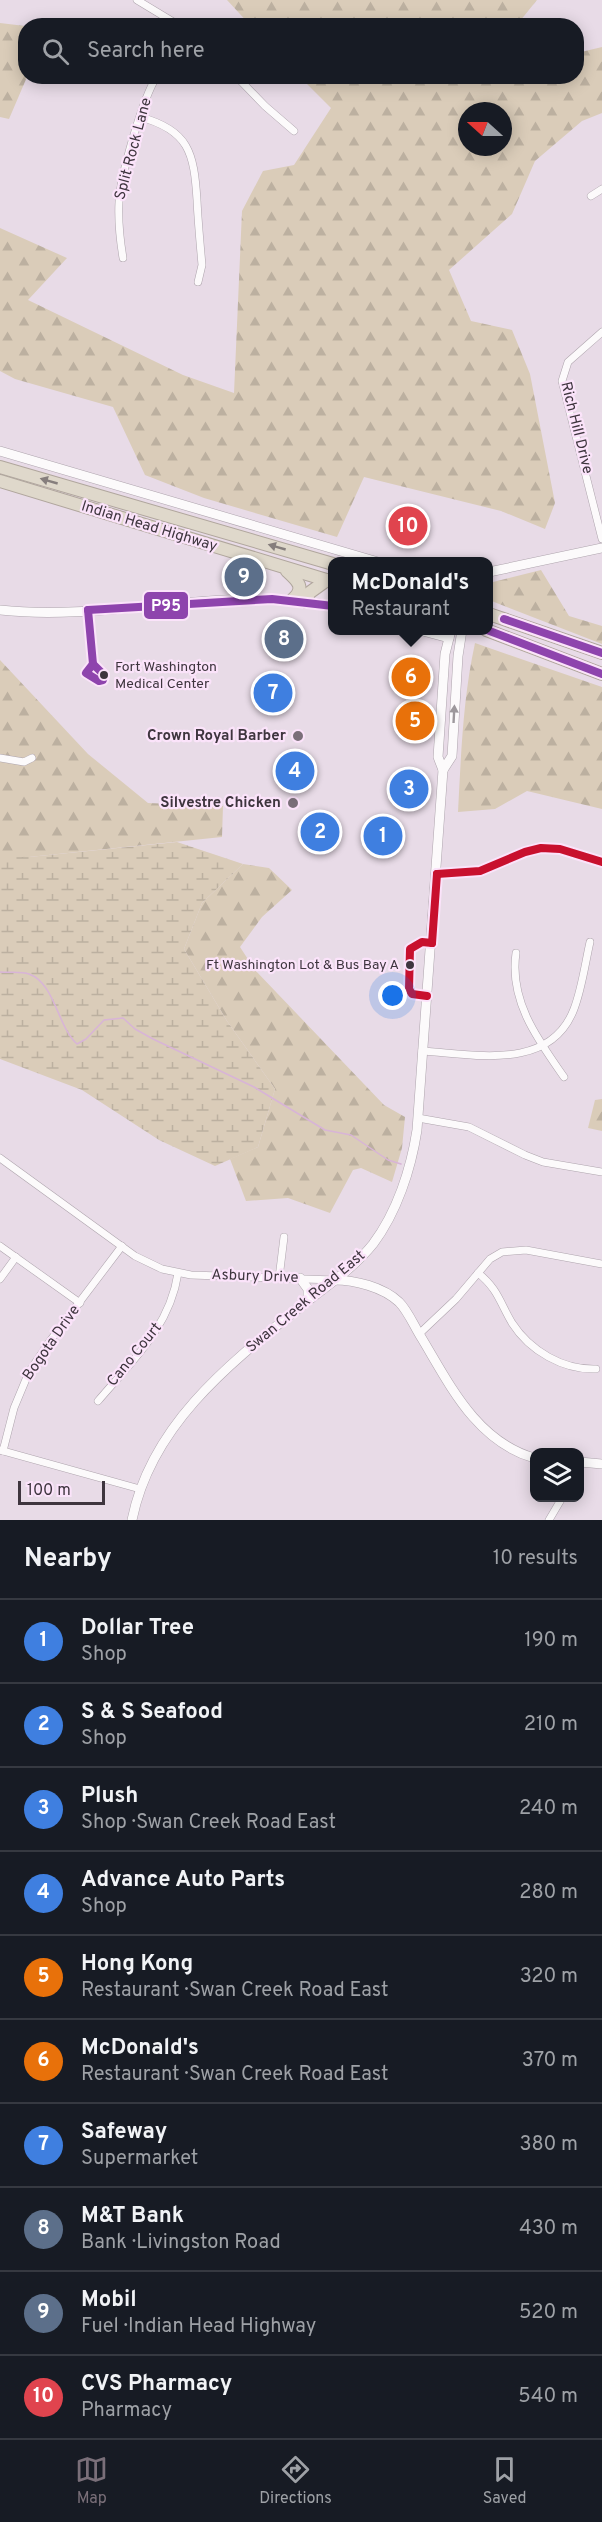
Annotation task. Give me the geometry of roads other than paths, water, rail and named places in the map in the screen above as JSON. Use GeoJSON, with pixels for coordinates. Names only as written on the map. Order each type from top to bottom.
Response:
{"type":"FeatureCollection","features":[{"type":"Feature","properties":{"kind":"highway","name":"Indian Head Highway"},"geometry":{"type":"LineString","coordinates":[[0,467],[328,563]]}},
{"type":"Feature","properties":{"kind":"highway","name":"Indian Head Highway"},"geometry":{"type":"LineString","coordinates":[[0,481],[328,580]]}},
{"type":"Feature","properties":{"kind":"highway"},"geometry":{"type":"LineString","coordinates":[[284,568],[299,582],[297,595],[292,600]]}},
{"type":"Feature","properties":{"kind":"highway"},"geometry":{"type":"LineString","coordinates":[[306,602],[309,593],[328,582]]}},
{"type":"Feature","properties":{"kind":"highway"},"geometry":{"type":"LineString","coordinates":[[493,615],[602,653]]}},
{"type":"Feature","properties":{"kind":"highway"},"geometry":{"type":"LineString","coordinates":[[493,633],[602,674]]}},
{"type":"Feature","properties":{"kind":"main road"},"geometry":{"type":"LineString","coordinates":[[0,451],[364,557]]}},
{"type":"Feature","properties":{"kind":"main road"},"geometry":{"type":"LineString","coordinates":[[493,570],[602,548]]}},
{"type":"Feature","properties":{"kind":"main road"},"geometry":{"type":"LineString","coordinates":[[0,610],[62,612],[208,601],[292,600],[328,605]]}},
{"type":"Feature","properties":{"kind":"main road","name":"Swan Creek Road East"},"geometry":{"type":"LineString","coordinates":[[132,1520],[140,1489],[155,1454],[184,1412],[236,1361],[363,1256],[375,1241],[392,1211],[410,1167],[418,1118],[443,770],[438,757],[445,654],[450,635]]}},
{"type":"Feature","properties":{"kind":"main road","name":"Swan Creek Road East"},"geometry":{"type":"LineString","coordinates":[[443,770],[452,756],[461,635]]}},
{"type":"Feature","properties":{"kind":"main road"},"geometry":{"type":"LineString","coordinates":[[436,874],[480,871],[525,852],[541,848],[560,849],[602,862]]}},
{"type":"Feature","properties":{"kind":"main road"},"geometry":{"type":"LineString","coordinates":[[300,1278],[308,1289],[308,1300]]}},
{"type":"Feature","properties":{"kind":"main road","name":"Asbury Drive"},"geometry":{"type":"LineString","coordinates":[[334,1280],[347,1280],[387,1294],[399,1302],[462,1403],[480,1427],[504,1444],[530,1456]]}},
{"type":"Feature","properties":{"kind":"main road"},"geometry":{"type":"LineString","coordinates":[[584,1462],[602,1464]]}},
{"type":"Feature","properties":{"kind":"street"},"geometry":{"type":"LineString","coordinates":[[137,0],[152,3],[170,18]]}},
{"type":"Feature","properties":{"kind":"street","name":"Split Rock Lane"},"geometry":{"type":"LineString","coordinates":[[123,258],[119,200],[140,117],[154,84]]}},
{"type":"Feature","properties":{"kind":"street"},"geometry":{"type":"LineString","coordinates":[[244,84],[294,131]]}},
{"type":"Feature","properties":{"kind":"street"},"geometry":{"type":"LineString","coordinates":[[140,117],[160,122],[170,128],[184,143],[193,160],[202,265],[198,282]]}},
{"type":"Feature","properties":{"kind":"street"},"geometry":{"type":"LineString","coordinates":[[591,196],[602,189]]}},
{"type":"Feature","properties":{"kind":"street","name":"Rich Hill Drive"},"geometry":{"type":"LineString","coordinates":[[602,332],[568,362],[562,381],[602,539]]}},
{"type":"Feature","properties":{"kind":"street"},"geometry":{"type":"LineString","coordinates":[[0,758],[24,762],[32,758]]}},
{"type":"Feature","properties":{"kind":"street"},"geometry":{"type":"LineString","coordinates":[[422,1051],[514,1055],[542,1047],[562,1029],[574,1010],[590,942]]}},
{"type":"Feature","properties":{"kind":"street"},"geometry":{"type":"LineString","coordinates":[[516,953],[514,965],[518,997],[524,1013],[542,1047],[564,1077]]}},
{"type":"Feature","properties":{"kind":"street"},"geometry":{"type":"LineString","coordinates":[[418,1118],[469,1126],[543,1162],[602,1172]]}},
{"type":"Feature","properties":{"kind":"street","name":"Asbury Drive"},"geometry":{"type":"LineString","coordinates":[[0,1158],[122,1246],[153,1265],[178,1274],[334,1280]]}},
{"type":"Feature","properties":{"kind":"street"},"geometry":{"type":"LineString","coordinates":[[279,1278],[284,1237]]}},
{"type":"Feature","properties":{"kind":"street"},"geometry":{"type":"LineString","coordinates":[[0,1246],[80,1303]]}},
{"type":"Feature","properties":{"kind":"street","name":"Bogota Drive"},"geometry":{"type":"LineString","coordinates":[[1,1451],[25,1380],[43,1350],[122,1246]]}},
{"type":"Feature","properties":{"kind":"street"},"geometry":{"type":"LineString","coordinates":[[419,1334],[497,1255],[514,1250],[602,1264]]}},
{"type":"Feature","properties":{"kind":"street"},"geometry":{"type":"LineString","coordinates":[[0,1279],[16,1257]]}},
{"type":"Feature","properties":{"kind":"street"},"geometry":{"type":"LineString","coordinates":[[478,1273],[497,1292],[513,1325],[532,1346],[564,1364],[596,1369]]}},
{"type":"Feature","properties":{"kind":"street","name":"Cano Court"},"geometry":{"type":"LineString","coordinates":[[98,1401],[162,1323],[170,1306],[178,1274]]}},
{"type":"Feature","properties":{"kind":"street"},"geometry":{"type":"LineString","coordinates":[[1,1451],[140,1489]]}},
{"type":"Feature","properties":{"kind":"street"},"geometry":{"type":"LineString","coordinates":[[549,1520],[559,1502]]}},
{"type":"Feature","properties":{"kind":"waterway"},"geometry":{"type":"LineString","coordinates":[[0,972],[26,973],[38,979],[45,986],[65,1028],[77,1044],[86,1039],[104,1020],[123,1018],[135,1029],[153,1039],[254,1087],[325,1130],[351,1135],[388,1160],[401,1164]]}},
{"type":"Feature","properties":{"kind":"place","name":"CVS Pharmacy"},"geometry":{"type":"Point","coordinates":[408,526]}},
{"type":"Feature","properties":{"kind":"place","name":"Mobil"},"geometry":{"type":"Point","coordinates":[244,577]}},
{"type":"Feature","properties":{"kind":"place","name":"M&T Bank"},"geometry":{"type":"Point","coordinates":[284,639]}},
{"type":"Feature","properties":{"kind":"place","name":"Fort Washington Medical Center"},"geometry":{"type":"Point","coordinates":[104,675]}},
{"type":"Feature","properties":{"kind":"place","name":"McDonald's"},"geometry":{"type":"Point","coordinates":[411,677]}},
{"type":"Feature","properties":{"kind":"place","name":"Safeway"},"geometry":{"type":"Point","coordinates":[273,693]}},
{"type":"Feature","properties":{"kind":"place","name":"Hong Kong"},"geometry":{"type":"Point","coordinates":[415,721]}},
{"type":"Feature","properties":{"kind":"place","name":"Crown Royal Barber"},"geometry":{"type":"Point","coordinates":[298,736]}},
{"type":"Feature","properties":{"kind":"place","name":"Advance Auto Parts"},"geometry":{"type":"Point","coordinates":[295,771]}},
{"type":"Feature","properties":{"kind":"place","name":"Plush"},"geometry":{"type":"Point","coordinates":[409,789]}},
{"type":"Feature","properties":{"kind":"place","name":"Silvestre Chicken"},"geometry":{"type":"Point","coordinates":[293,803]}},
{"type":"Feature","properties":{"kind":"place","name":"S & S Seafood"},"geometry":{"type":"Point","coordinates":[320,832]}},
{"type":"Feature","properties":{"kind":"place","name":"Dollar Tree"},"geometry":{"type":"Point","coordinates":[383,836]}},
{"type":"Feature","properties":{"kind":"place","name":"Ft Washington Lot & Bus Bay A"},"geometry":{"type":"Point","coordinates":[410,965]}}]}
